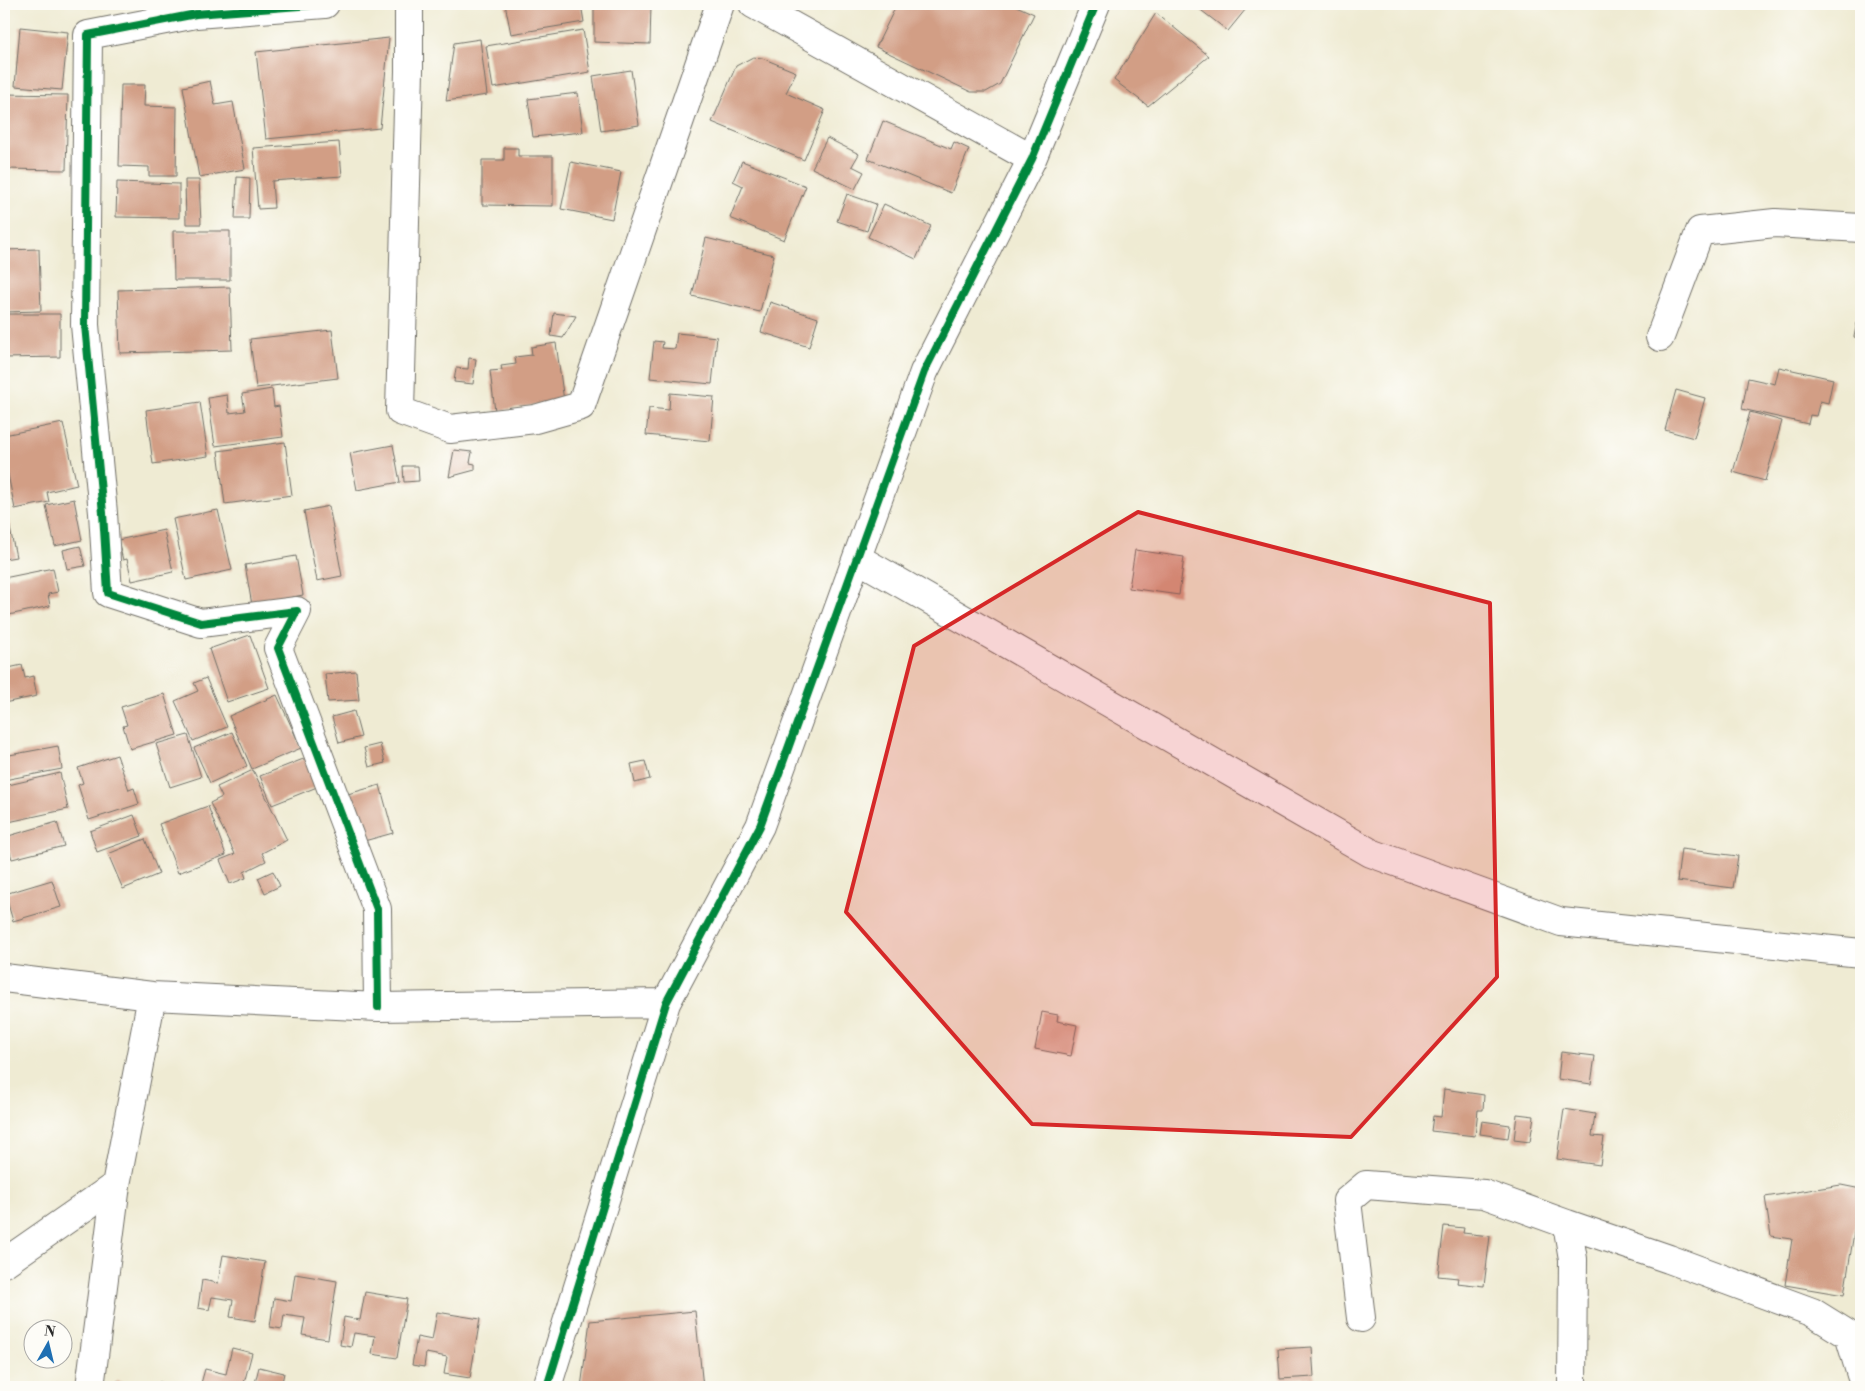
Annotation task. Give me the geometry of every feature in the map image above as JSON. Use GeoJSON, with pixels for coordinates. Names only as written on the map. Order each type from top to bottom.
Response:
{"type":"FeatureCollection","features":[{"type":"Feature","properties":{"kind":"street"},"geometry":{"type":"LineString","coordinates":[[325,4],[196,14],[88,35],[85,325],[103,513],[108,593],[201,623],[297,612],[278,648],[377,909],[378,1008]]}},
{"type":"Feature","properties":{"kind":"street"},"geometry":{"type":"LineString","coordinates":[[409,4],[400,411],[450,429],[535,419],[581,406],[720,4]]}},
{"type":"Feature","properties":{"kind":"street"},"geometry":{"type":"LineString","coordinates":[[753,4],[1032,159]]}},
{"type":"Feature","properties":{"kind":"street"},"geometry":{"type":"LineString","coordinates":[[547,1387],[666,1003],[760,826],[924,372],[1032,159],[1096,4]]}},
{"type":"Feature","properties":{"kind":"street"},"geometry":{"type":"LineString","coordinates":[[1660,337],[1700,232],[1776,223],[1861,228]]}},
{"type":"Feature","properties":{"kind":"street"},"geometry":{"type":"LineString","coordinates":[[857,558],[1371,853],[1561,922],[1861,953]]}},
{"type":"Feature","properties":{"kind":"street"},"geometry":{"type":"LineString","coordinates":[[4,978],[152,996],[378,1008],[666,1003]]}},
{"type":"Feature","properties":{"kind":"street"},"geometry":{"type":"LineString","coordinates":[[90,1387],[116,1185],[152,996]]}},
{"type":"Feature","properties":{"kind":"street"},"geometry":{"type":"LineString","coordinates":[[4,1263],[116,1185]]}},
{"type":"Feature","properties":{"kind":"street"},"geometry":{"type":"LineString","coordinates":[[1361,1318],[1347,1201],[1366,1185],[1484,1194],[1812,1312],[1849,1335],[1861,1375]]}},
{"type":"Feature","properties":{"kind":"street"},"geometry":{"type":"LineString","coordinates":[[1566,1224],[1574,1259],[1572,1387]]}},
{"type":"Feature","properties":{"kind":"highlighted area"},"geometry":{"type":"Polygon","coordinates":[[[1138,512],[1490,603],[1497,977],[1351,1137],[1032,1124],[846,912],[914,646],[1138,512]]]}},
{"type":"Feature","properties":{"kind":"building"},"geometry":{"type":"Polygon","coordinates":[[[505,4],[581,4],[584,22],[511,34],[505,4]]]}},
{"type":"Feature","properties":{"kind":"building"},"geometry":{"type":"Polygon","coordinates":[[[594,4],[651,4],[650,44],[594,42],[594,4]]]}},
{"type":"Feature","properties":{"kind":"building"},"geometry":{"type":"Polygon","coordinates":[[[897,4],[1012,4],[1034,14],[1000,84],[986,92],[971,92],[876,47],[897,4]]]}},
{"type":"Feature","properties":{"kind":"building"},"geometry":{"type":"Polygon","coordinates":[[[1193,4],[1250,4],[1228,31],[1193,4]]]}},
{"type":"Feature","properties":{"kind":"building"},"geometry":{"type":"Polygon","coordinates":[[[1156,13],[1209,56],[1148,106],[1114,80],[1156,13]]]}},
{"type":"Feature","properties":{"kind":"building"},"geometry":{"type":"Polygon","coordinates":[[[20,27],[68,32],[62,90],[15,86],[20,27]]]}},
{"type":"Feature","properties":{"kind":"building"},"geometry":{"type":"Polygon","coordinates":[[[583,30],[590,72],[493,88],[486,46],[583,30]]]}},
{"type":"Feature","properties":{"kind":"building"},"geometry":{"type":"Polygon","coordinates":[[[389,38],[380,128],[266,139],[256,52],[389,38]]]}},
{"type":"Feature","properties":{"kind":"building"},"geometry":{"type":"Polygon","coordinates":[[[480,39],[487,95],[446,101],[454,43],[480,39]]]}},
{"type":"Feature","properties":{"kind":"building"},"geometry":{"type":"Polygon","coordinates":[[[753,57],[762,58],[796,72],[786,93],[825,110],[804,160],[712,122],[736,66],[753,57]]]}},
{"type":"Feature","properties":{"kind":"building"},"geometry":{"type":"Polygon","coordinates":[[[631,70],[639,125],[601,131],[593,76],[631,70]]]}},
{"type":"Feature","properties":{"kind":"building"},"geometry":{"type":"Polygon","coordinates":[[[210,81],[215,105],[233,102],[245,169],[199,177],[183,87],[210,81]]]}},
{"type":"Feature","properties":{"kind":"building"},"geometry":{"type":"Polygon","coordinates":[[[121,85],[145,85],[144,106],[177,107],[176,176],[149,176],[149,167],[119,166],[121,85]]]}},
{"type":"Feature","properties":{"kind":"building"},"geometry":{"type":"Polygon","coordinates":[[[578,93],[583,132],[533,137],[528,99],[578,93]]]}},
{"type":"Feature","properties":{"kind":"building"},"geometry":{"type":"Polygon","coordinates":[[[4,94],[68,95],[66,170],[4,169],[4,94]]]}},
{"type":"Feature","properties":{"kind":"building"},"geometry":{"type":"Polygon","coordinates":[[[883,121],[951,149],[954,142],[969,149],[951,193],[868,159],[883,121]]]}},
{"type":"Feature","properties":{"kind":"building"},"geometry":{"type":"Polygon","coordinates":[[[827,138],[859,154],[852,166],[864,172],[855,189],[812,168],[827,138]]]}},
{"type":"Feature","properties":{"kind":"building"},"geometry":{"type":"Polygon","coordinates":[[[339,142],[342,176],[272,181],[274,208],[258,209],[253,148],[339,142]]]}},
{"type":"Feature","properties":{"kind":"building"},"geometry":{"type":"Polygon","coordinates":[[[504,148],[518,148],[518,156],[553,156],[553,206],[482,205],[482,160],[504,160],[504,148]]]}},
{"type":"Feature","properties":{"kind":"building"},"geometry":{"type":"Polygon","coordinates":[[[742,161],[806,186],[784,240],[730,218],[743,186],[733,181],[742,161]]]}},
{"type":"Feature","properties":{"kind":"building"},"geometry":{"type":"Polygon","coordinates":[[[571,162],[621,172],[612,219],[561,209],[571,162]]]}},
{"type":"Feature","properties":{"kind":"building"},"geometry":{"type":"Polygon","coordinates":[[[237,177],[250,178],[249,219],[235,219],[237,177]]]}},
{"type":"Feature","properties":{"kind":"building"},"geometry":{"type":"Polygon","coordinates":[[[185,180],[199,180],[201,224],[186,224],[185,180]]]}},
{"type":"Feature","properties":{"kind":"building"},"geometry":{"type":"Polygon","coordinates":[[[117,182],[179,184],[179,218],[116,217],[117,182]]]}},
{"type":"Feature","properties":{"kind":"building"},"geometry":{"type":"Polygon","coordinates":[[[847,194],[876,204],[867,231],[837,221],[847,194]]]}},
{"type":"Feature","properties":{"kind":"building"},"geometry":{"type":"Polygon","coordinates":[[[884,204],[931,226],[916,259],[868,237],[884,204]]]}},
{"type":"Feature","properties":{"kind":"building"},"geometry":{"type":"Polygon","coordinates":[[[173,231],[230,231],[230,280],[174,280],[173,231]]]}},
{"type":"Feature","properties":{"kind":"building"},"geometry":{"type":"Polygon","coordinates":[[[706,238],[774,255],[760,312],[692,296],[706,238]]]}},
{"type":"Feature","properties":{"kind":"building"},"geometry":{"type":"Polygon","coordinates":[[[39,249],[41,311],[4,312],[4,250],[39,249]]]}},
{"type":"Feature","properties":{"kind":"building"},"geometry":{"type":"Polygon","coordinates":[[[230,287],[232,350],[120,353],[118,290],[230,287]]]}},
{"type":"Feature","properties":{"kind":"building"},"geometry":{"type":"Polygon","coordinates":[[[770,302],[818,318],[809,347],[761,332],[770,302]]]}},
{"type":"Feature","properties":{"kind":"building"},"geometry":{"type":"Polygon","coordinates":[[[1861,307],[1861,339],[1854,337],[1861,307]]]}},
{"type":"Feature","properties":{"kind":"building"},"geometry":{"type":"Polygon","coordinates":[[[554,313],[576,316],[563,338],[551,336],[554,313]]]}},
{"type":"Feature","properties":{"kind":"building"},"geometry":{"type":"Polygon","coordinates":[[[4,314],[60,314],[60,357],[4,358],[4,314]]]}},
{"type":"Feature","properties":{"kind":"building"},"geometry":{"type":"Polygon","coordinates":[[[332,330],[338,378],[256,388],[250,339],[332,330]]]}},
{"type":"Feature","properties":{"kind":"building"},"geometry":{"type":"Polygon","coordinates":[[[677,333],[717,337],[712,384],[650,378],[654,341],[663,342],[662,348],[675,349],[677,333]]]}},
{"type":"Feature","properties":{"kind":"building"},"geometry":{"type":"Polygon","coordinates":[[[556,343],[564,401],[495,411],[490,371],[502,370],[501,366],[516,364],[515,357],[532,355],[531,347],[556,343]]]}},
{"type":"Feature","properties":{"kind":"building"},"geometry":{"type":"Polygon","coordinates":[[[469,358],[476,359],[473,384],[454,382],[456,368],[468,369],[469,358]]]}},
{"type":"Feature","properties":{"kind":"building"},"geometry":{"type":"Polygon","coordinates":[[[1779,367],[1833,379],[1828,403],[1820,401],[1816,416],[1810,415],[1808,424],[1742,409],[1748,378],[1775,384],[1779,367]]]}},
{"type":"Feature","properties":{"kind":"building"},"geometry":{"type":"Polygon","coordinates":[[[272,389],[274,407],[279,406],[283,437],[215,446],[208,398],[227,395],[229,413],[245,411],[242,394],[272,389]]]}},
{"type":"Feature","properties":{"kind":"building"},"geometry":{"type":"Polygon","coordinates":[[[1676,390],[1705,398],[1694,438],[1665,430],[1676,390]]]}},
{"type":"Feature","properties":{"kind":"building"},"geometry":{"type":"Polygon","coordinates":[[[670,393],[714,397],[710,441],[646,435],[649,408],[669,410],[670,393]]]}},
{"type":"Feature","properties":{"kind":"building"},"geometry":{"type":"Polygon","coordinates":[[[200,402],[208,456],[153,464],[146,410],[200,402]]]}},
{"type":"Feature","properties":{"kind":"building"},"geometry":{"type":"Polygon","coordinates":[[[1750,412],[1782,421],[1765,481],[1733,472],[1750,412]]]}},
{"type":"Feature","properties":{"kind":"building"},"geometry":{"type":"Polygon","coordinates":[[[63,423],[77,485],[47,492],[49,502],[15,509],[4,455],[4,435],[63,423]]]}},
{"type":"Feature","properties":{"kind":"building"},"geometry":{"type":"Polygon","coordinates":[[[285,442],[292,495],[225,504],[218,451],[285,442]]]}},
{"type":"Feature","properties":{"kind":"building"},"geometry":{"type":"Polygon","coordinates":[[[393,445],[400,482],[357,490],[350,453],[393,445]]]}},
{"type":"Feature","properties":{"kind":"building"},"geometry":{"type":"Polygon","coordinates":[[[454,450],[472,452],[470,463],[475,464],[475,470],[449,477],[454,450]]]}},
{"type":"Feature","properties":{"kind":"building"},"geometry":{"type":"Polygon","coordinates":[[[403,466],[418,466],[419,481],[404,482],[403,466]]]}},
{"type":"Feature","properties":{"kind":"building"},"geometry":{"type":"Polygon","coordinates":[[[4,489],[9,509],[4,511],[4,489]]]}},
{"type":"Feature","properties":{"kind":"building"},"geometry":{"type":"Polygon","coordinates":[[[74,499],[82,540],[55,546],[46,505],[74,499]]]}},
{"type":"Feature","properties":{"kind":"building"},"geometry":{"type":"Polygon","coordinates":[[[329,506],[342,576],[317,581],[304,511],[329,506]]]}},
{"type":"Feature","properties":{"kind":"building"},"geometry":{"type":"Polygon","coordinates":[[[218,510],[232,570],[186,580],[173,519],[218,510]]]}},
{"type":"Feature","properties":{"kind":"building"},"geometry":{"type":"Polygon","coordinates":[[[7,514],[16,557],[4,559],[4,515],[7,514]]]}},
{"type":"Feature","properties":{"kind":"building"},"geometry":{"type":"Polygon","coordinates":[[[164,530],[173,572],[132,581],[127,559],[123,560],[118,540],[164,530]]]}},
{"type":"Feature","properties":{"kind":"building"},"geometry":{"type":"Polygon","coordinates":[[[80,546],[85,566],[67,569],[63,550],[80,546]]]}},
{"type":"Feature","properties":{"kind":"building"},"geometry":{"type":"Polygon","coordinates":[[[1135,550],[1184,557],[1179,595],[1129,588],[1135,550]]]}},
{"type":"Feature","properties":{"kind":"building"},"geometry":{"type":"Polygon","coordinates":[[[296,556],[303,595],[252,605],[245,565],[296,556]]]}},
{"type":"Feature","properties":{"kind":"building"},"geometry":{"type":"Polygon","coordinates":[[[53,568],[58,592],[48,594],[50,606],[4,616],[4,578],[53,568]]]}},
{"type":"Feature","properties":{"kind":"building"},"geometry":{"type":"Polygon","coordinates":[[[250,635],[269,688],[227,702],[209,649],[250,635]]]}},
{"type":"Feature","properties":{"kind":"building"},"geometry":{"type":"Polygon","coordinates":[[[22,665],[25,678],[33,676],[37,696],[4,703],[4,669],[22,665]]]}},
{"type":"Feature","properties":{"kind":"building"},"geometry":{"type":"Polygon","coordinates":[[[356,671],[359,700],[328,702],[325,674],[356,671]]]}},
{"type":"Feature","properties":{"kind":"building"},"geometry":{"type":"Polygon","coordinates":[[[206,678],[227,727],[193,741],[175,701],[198,691],[194,683],[206,678]]]}},
{"type":"Feature","properties":{"kind":"building"},"geometry":{"type":"Polygon","coordinates":[[[164,694],[177,735],[130,749],[123,726],[127,725],[121,707],[164,694]]]}},
{"type":"Feature","properties":{"kind":"building"},"geometry":{"type":"Polygon","coordinates":[[[277,695],[301,748],[252,769],[229,716],[277,695]]]}},
{"type":"Feature","properties":{"kind":"building"},"geometry":{"type":"Polygon","coordinates":[[[354,711],[361,737],[339,743],[332,717],[354,711]]]}},
{"type":"Feature","properties":{"kind":"building"},"geometry":{"type":"Polygon","coordinates":[[[232,732],[247,766],[210,783],[194,748],[232,732]]]}},
{"type":"Feature","properties":{"kind":"building"},"geometry":{"type":"Polygon","coordinates":[[[188,735],[201,777],[170,787],[156,744],[188,735]]]}},
{"type":"Feature","properties":{"kind":"building"},"geometry":{"type":"Polygon","coordinates":[[[380,744],[385,763],[369,767],[364,748],[380,744]]]}},
{"type":"Feature","properties":{"kind":"building"},"geometry":{"type":"Polygon","coordinates":[[[58,746],[62,769],[4,780],[4,756],[58,746]]]}},
{"type":"Feature","properties":{"kind":"building"},"geometry":{"type":"Polygon","coordinates":[[[117,755],[129,790],[134,788],[139,804],[89,820],[78,785],[83,783],[78,768],[117,755]]]}},
{"type":"Feature","properties":{"kind":"building"},"geometry":{"type":"Polygon","coordinates":[[[306,758],[317,787],[272,805],[260,776],[306,758]]]}},
{"type":"Feature","properties":{"kind":"building"},"geometry":{"type":"Polygon","coordinates":[[[645,761],[650,779],[635,783],[631,764],[645,761]]]}},
{"type":"Feature","properties":{"kind":"building"},"geometry":{"type":"Polygon","coordinates":[[[253,770],[287,840],[262,853],[266,861],[244,872],[246,878],[230,884],[220,860],[235,854],[210,803],[222,797],[217,787],[253,770]]]}},
{"type":"Feature","properties":{"kind":"building"},"geometry":{"type":"Polygon","coordinates":[[[60,773],[68,809],[4,823],[4,786],[60,773]]]}},
{"type":"Feature","properties":{"kind":"building"},"geometry":{"type":"Polygon","coordinates":[[[380,785],[393,833],[357,843],[344,795],[380,785]]]}},
{"type":"Feature","properties":{"kind":"building"},"geometry":{"type":"Polygon","coordinates":[[[208,806],[226,855],[178,873],[159,824],[208,806]]]}},
{"type":"Feature","properties":{"kind":"building"},"geometry":{"type":"Polygon","coordinates":[[[134,815],[142,836],[97,852],[90,831],[134,815]]]}},
{"type":"Feature","properties":{"kind":"building"},"geometry":{"type":"Polygon","coordinates":[[[57,822],[64,846],[12,859],[5,837],[57,822]]]}},
{"type":"Feature","properties":{"kind":"building"},"geometry":{"type":"Polygon","coordinates":[[[145,839],[159,874],[123,889],[108,854],[145,839]]]}},
{"type":"Feature","properties":{"kind":"building"},"geometry":{"type":"Polygon","coordinates":[[[1681,849],[1738,856],[1733,888],[1677,881],[1681,849]]]}},
{"type":"Feature","properties":{"kind":"building"},"geometry":{"type":"Polygon","coordinates":[[[273,871],[280,886],[265,893],[258,878],[273,871]]]}},
{"type":"Feature","properties":{"kind":"building"},"geometry":{"type":"Polygon","coordinates":[[[52,880],[61,907],[13,921],[5,894],[52,880]]]}},
{"type":"Feature","properties":{"kind":"building"},"geometry":{"type":"Polygon","coordinates":[[[1042,1012],[1058,1015],[1057,1021],[1077,1025],[1071,1056],[1035,1049],[1042,1012]]]}},
{"type":"Feature","properties":{"kind":"building"},"geometry":{"type":"Polygon","coordinates":[[[1561,1052],[1595,1056],[1591,1084],[1558,1079],[1561,1052]]]}},
{"type":"Feature","properties":{"kind":"building"},"geometry":{"type":"Polygon","coordinates":[[[1444,1089],[1484,1095],[1483,1110],[1478,1110],[1475,1136],[1431,1131],[1433,1116],[1441,1117],[1444,1089]]]}},
{"type":"Feature","properties":{"kind":"building"},"geometry":{"type":"Polygon","coordinates":[[[1564,1109],[1595,1114],[1592,1136],[1604,1137],[1600,1165],[1557,1159],[1564,1109]]]}},
{"type":"Feature","properties":{"kind":"building"},"geometry":{"type":"Polygon","coordinates":[[[1517,1114],[1534,1116],[1530,1142],[1514,1140],[1517,1114]]]}},
{"type":"Feature","properties":{"kind":"building"},"geometry":{"type":"Polygon","coordinates":[[[1482,1121],[1510,1125],[1508,1138],[1480,1134],[1482,1121]]]}},
{"type":"Feature","properties":{"kind":"building"},"geometry":{"type":"Polygon","coordinates":[[[1841,1185],[1861,1189],[1844,1295],[1785,1285],[1792,1239],[1771,1236],[1765,1197],[1841,1185]]]}},
{"type":"Feature","properties":{"kind":"building"},"geometry":{"type":"Polygon","coordinates":[[[1444,1226],[1464,1228],[1463,1233],[1490,1236],[1484,1286],[1457,1283],[1458,1278],[1438,1276],[1444,1226]]]}},
{"type":"Feature","properties":{"kind":"building"},"geometry":{"type":"Polygon","coordinates":[[[223,1255],[265,1262],[255,1321],[230,1317],[233,1300],[212,1297],[209,1310],[198,1308],[202,1280],[218,1283],[223,1255]]]}},
{"type":"Feature","properties":{"kind":"building"},"geometry":{"type":"Polygon","coordinates":[[[295,1274],[337,1281],[328,1339],[302,1335],[305,1318],[284,1315],[282,1329],[270,1327],[274,1298],[291,1301],[295,1274]]]}},
{"type":"Feature","properties":{"kind":"building"},"geometry":{"type":"Polygon","coordinates":[[[365,1292],[407,1299],[397,1358],[372,1354],[375,1336],[354,1333],[351,1347],[340,1345],[344,1317],[360,1320],[365,1292]]]}},
{"type":"Feature","properties":{"kind":"building"},"geometry":{"type":"Polygon","coordinates":[[[695,1311],[703,1387],[581,1387],[590,1321],[695,1311]]]}},
{"type":"Feature","properties":{"kind":"building"},"geometry":{"type":"Polygon","coordinates":[[[437,1312],[480,1319],[470,1378],[444,1374],[447,1357],[426,1353],[424,1367],[412,1365],[417,1337],[432,1340],[437,1312]]]}},
{"type":"Feature","properties":{"kind":"building"},"geometry":{"type":"Polygon","coordinates":[[[1312,1347],[1314,1377],[1280,1379],[1278,1349],[1312,1347]]]}},
{"type":"Feature","properties":{"kind":"building"},"geometry":{"type":"Polygon","coordinates":[[[232,1348],[252,1353],[243,1387],[200,1387],[205,1369],[226,1374],[232,1348]]]}},
{"type":"Feature","properties":{"kind":"building"},"geometry":{"type":"Polygon","coordinates":[[[259,1367],[284,1373],[281,1387],[254,1387],[259,1367]]]}},
{"type":"Feature","properties":{"kind":"building"},"geometry":{"type":"Polygon","coordinates":[[[117,1381],[141,1386],[141,1387],[116,1387],[117,1381]]]}},
{"type":"Feature","properties":{"kind":"building"},"geometry":{"type":"Polygon","coordinates":[[[159,1382],[189,1386],[189,1387],[158,1387],[159,1382]]]}},
{"type":"Feature","properties":{"kind":"cycle path"},"geometry":{"type":"LineString","coordinates":[[325,4],[196,14],[88,35],[85,325],[103,513],[108,593],[201,623],[297,611],[278,648],[377,909],[378,1007]]}},
{"type":"Feature","properties":{"kind":"cycle path"},"geometry":{"type":"LineString","coordinates":[[547,1387],[666,1003],[760,826],[924,372],[1032,159],[1096,4]]}}]}
